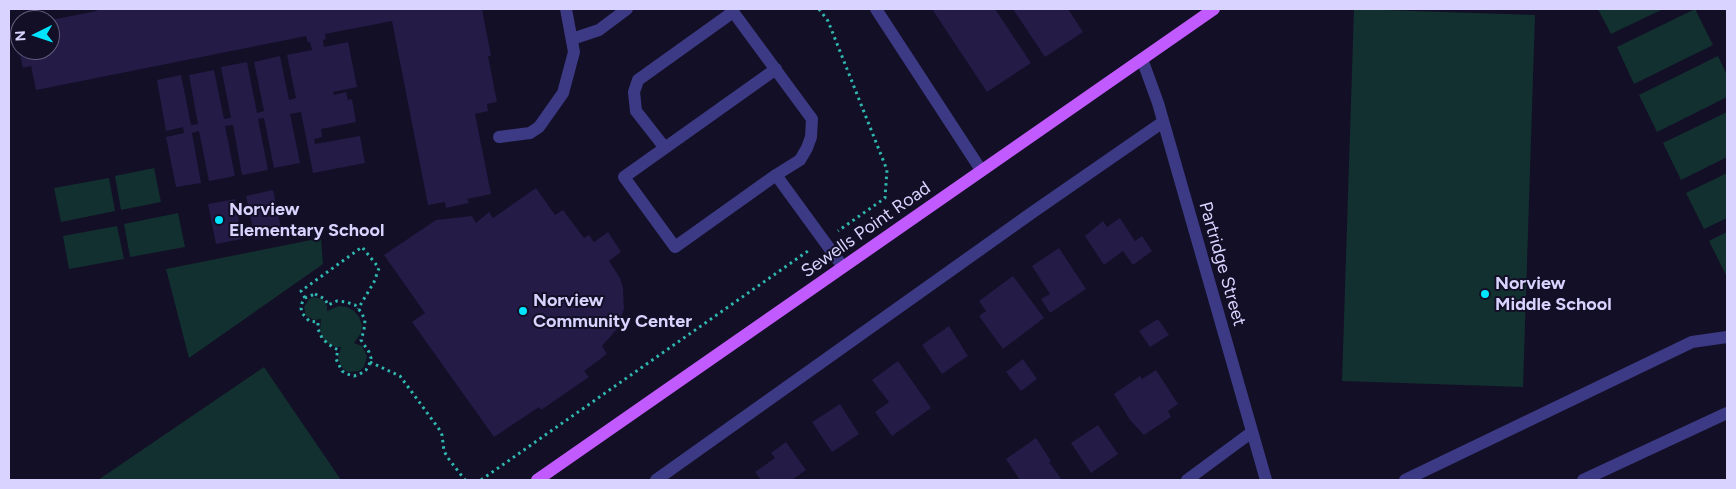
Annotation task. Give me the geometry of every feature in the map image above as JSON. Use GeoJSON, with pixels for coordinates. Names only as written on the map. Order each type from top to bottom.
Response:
{"type":"FeatureCollection","features":[{"type":"Feature","properties":{"kind":"main road","name":"Sewells Point Road"},"geometry":{"type":"LineString","coordinates":[[537,480],[1214,9]]}},
{"type":"Feature","properties":{"kind":"street"},"geometry":{"type":"LineString","coordinates":[[499,137],[530,133],[539,127],[563,94],[574,52],[566,9]]}},
{"type":"Feature","properties":{"kind":"street"},"geometry":{"type":"LineString","coordinates":[[572,39],[599,30],[627,9]]}},
{"type":"Feature","properties":{"kind":"street"},"geometry":{"type":"LineString","coordinates":[[876,9],[982,170]]}},
{"type":"Feature","properties":{"kind":"street"},"geometry":{"type":"LineString","coordinates":[[665,148],[636,111],[634,92],[638,80],[732,10],[776,69],[812,119],[811,137],[800,160],[776,175],[675,248],[624,177],[665,148],[776,69]]}},
{"type":"Feature","properties":{"kind":"street","name":"Partridge Street"},"geometry":{"type":"LineString","coordinates":[[1142,59],[1163,122],[1266,480]]}},
{"type":"Feature","properties":{"kind":"street"},"geometry":{"type":"LineString","coordinates":[[656,480],[1163,122]]}},
{"type":"Feature","properties":{"kind":"street"},"geometry":{"type":"LineString","coordinates":[[776,175],[843,267]]}},
{"type":"Feature","properties":{"kind":"street"},"geometry":{"type":"LineString","coordinates":[[1405,480],[1692,342],[1727,337]]}},
{"type":"Feature","properties":{"kind":"street"},"geometry":{"type":"LineString","coordinates":[[1590,479],[1727,413]]}},
{"type":"Feature","properties":{"kind":"street"},"geometry":{"type":"LineString","coordinates":[[1187,480],[1252,432]]}},
{"type":"Feature","properties":{"kind":"path"},"geometry":{"type":"LineString","coordinates":[[481,480],[885,198],[887,170],[828,21],[819,9]]}},
{"type":"Feature","properties":{"kind":"path"},"geometry":{"type":"LineString","coordinates":[[305,298],[301,291],[362,247],[379,268],[374,282],[358,309]]}},
{"type":"Feature","properties":{"kind":"path"},"geometry":{"type":"LineString","coordinates":[[315,294],[326,299],[328,305],[337,301],[346,302],[355,305],[358,309],[365,320],[361,340],[369,352],[370,362],[366,370],[354,376],[342,371],[336,359],[338,350],[322,338],[318,329],[318,322],[309,321],[302,313],[301,308],[305,298],[315,294]]}},
{"type":"Feature","properties":{"kind":"path"},"geometry":{"type":"LineString","coordinates":[[370,362],[400,376],[439,430],[442,435],[444,451],[465,480]]}},
{"type":"Feature","properties":{"kind":"green space"},"geometry":{"type":"Polygon","coordinates":[[[1354,9],[1535,15],[1523,387],[1342,381],[1354,9]]]}},
{"type":"Feature","properties":{"kind":"green space"},"geometry":{"type":"Polygon","coordinates":[[[1598,9],[1663,9],[1611,34],[1598,9]]]}},
{"type":"Feature","properties":{"kind":"green space"},"geometry":{"type":"Polygon","coordinates":[[[1695,9],[1713,45],[1634,84],[1617,47],[1695,9]]]}},
{"type":"Feature","properties":{"kind":"green space"},"geometry":{"type":"Polygon","coordinates":[[[1718,56],[1727,75],[1727,97],[1657,132],[1639,95],[1718,56]]]}},
{"type":"Feature","properties":{"kind":"green space"},"geometry":{"type":"Polygon","coordinates":[[[1727,112],[1727,157],[1681,180],[1663,143],[1727,112]]]}},
{"type":"Feature","properties":{"kind":"green space"},"geometry":{"type":"Polygon","coordinates":[[[154,168],[161,202],[121,210],[115,176],[154,168]]]}},
{"type":"Feature","properties":{"kind":"green space"},"geometry":{"type":"Polygon","coordinates":[[[1727,173],[1727,218],[1704,229],[1686,193],[1727,173]]]}},
{"type":"Feature","properties":{"kind":"green space"},"geometry":{"type":"Polygon","coordinates":[[[109,178],[115,211],[61,222],[54,188],[109,178]]]}},
{"type":"Feature","properties":{"kind":"green space"},"geometry":{"type":"Polygon","coordinates":[[[178,213],[185,247],[130,257],[124,224],[178,213]]]}},
{"type":"Feature","properties":{"kind":"green space"},"geometry":{"type":"Polygon","coordinates":[[[117,226],[124,259],[69,269],[63,236],[117,226]]]}},
{"type":"Feature","properties":{"kind":"green space"},"geometry":{"type":"Polygon","coordinates":[[[1727,232],[1727,277],[1709,241],[1727,232]]]}},
{"type":"Feature","properties":{"kind":"green space"},"geometry":{"type":"Polygon","coordinates":[[[321,238],[323,264],[189,358],[166,269],[321,238]]]}},
{"type":"Feature","properties":{"kind":"green space"},"geometry":{"type":"Polygon","coordinates":[[[313,297],[322,299],[327,306],[327,311],[339,306],[347,307],[359,317],[362,325],[361,333],[354,343],[362,346],[367,356],[364,367],[359,371],[348,372],[343,369],[338,359],[341,347],[335,347],[327,343],[322,337],[320,329],[321,319],[314,320],[306,316],[304,307],[309,299],[313,297]]]}},
{"type":"Feature","properties":{"kind":"green space"},"geometry":{"type":"Polygon","coordinates":[[[264,367],[341,480],[98,480],[264,367]]]}},
{"type":"Feature","properties":{"kind":"building"},"geometry":{"type":"Polygon","coordinates":[[[96,9],[482,9],[491,56],[488,56],[497,102],[487,104],[488,111],[475,114],[491,194],[467,199],[469,203],[446,208],[445,202],[428,205],[392,21],[325,34],[326,39],[323,40],[324,47],[348,42],[357,87],[333,92],[334,95],[346,92],[348,100],[352,99],[356,122],[321,129],[322,137],[314,139],[315,144],[360,136],[365,163],[313,173],[301,112],[290,114],[300,163],[274,168],[264,118],[258,119],[268,170],[242,175],[233,125],[225,126],[235,176],[209,181],[199,131],[192,133],[201,183],[176,187],[166,137],[184,133],[183,127],[166,131],[157,80],[181,75],[191,125],[198,124],[189,75],[214,70],[224,119],[231,118],[221,67],[247,62],[257,113],[264,111],[254,62],[280,56],[289,100],[296,98],[287,55],[312,50],[310,42],[308,43],[306,36],[36,90],[31,66],[23,68],[21,60],[60,60],[60,18],[97,11],[96,9]]]}},
{"type":"Feature","properties":{"kind":"building"},"geometry":{"type":"Polygon","coordinates":[[[932,9],[995,9],[1031,63],[987,92],[932,9]]]}},
{"type":"Feature","properties":{"kind":"building"},"geometry":{"type":"Polygon","coordinates":[[[1013,9],[1068,9],[1083,32],[1045,57],[1013,9]]]}},
{"type":"Feature","properties":{"kind":"building","name":"Norview Community Center"},"geometry":{"type":"Polygon","coordinates":[[[536,188],[555,215],[563,210],[584,238],[589,235],[594,242],[608,232],[621,252],[609,261],[620,278],[623,288],[624,309],[617,329],[602,346],[607,354],[584,371],[589,377],[541,410],[539,407],[494,437],[412,322],[425,313],[384,255],[436,220],[472,216],[476,223],[489,212],[493,218],[536,188]]]}},
{"type":"Feature","properties":{"kind":"building"},"geometry":{"type":"Polygon","coordinates":[[[273,190],[282,233],[255,239],[246,196],[273,190]]]}},
{"type":"Feature","properties":{"kind":"building"},"geometry":{"type":"Polygon","coordinates":[[[235,199],[242,239],[216,244],[208,204],[235,199]]]}},
{"type":"Feature","properties":{"kind":"building"},"geometry":{"type":"Polygon","coordinates":[[[1120,218],[1135,241],[1142,236],[1152,251],[1133,265],[1123,251],[1104,265],[1085,236],[1103,221],[1107,227],[1120,218]]]}},
{"type":"Feature","properties":{"kind":"building"},"geometry":{"type":"Polygon","coordinates":[[[1059,248],[1086,289],[1050,313],[1041,299],[1050,294],[1032,266],[1059,248]]]}},
{"type":"Feature","properties":{"kind":"building"},"geometry":{"type":"Polygon","coordinates":[[[1013,276],[1044,318],[1003,349],[979,316],[986,311],[979,301],[1013,276]]]}},
{"type":"Feature","properties":{"kind":"building"},"geometry":{"type":"Polygon","coordinates":[[[1158,319],[1169,335],[1150,347],[1139,331],[1158,319]]]}},
{"type":"Feature","properties":{"kind":"building"},"geometry":{"type":"Polygon","coordinates":[[[949,326],[968,356],[942,374],[922,345],[949,326]]]}},
{"type":"Feature","properties":{"kind":"building"},"geometry":{"type":"Polygon","coordinates":[[[1023,359],[1037,379],[1021,391],[1006,372],[1023,359]]]}},
{"type":"Feature","properties":{"kind":"building"},"geometry":{"type":"Polygon","coordinates":[[[898,361],[931,408],[892,436],[875,412],[889,402],[872,380],[898,361]]]}},
{"type":"Feature","properties":{"kind":"building"},"geometry":{"type":"Polygon","coordinates":[[[1156,370],[1178,404],[1168,411],[1171,417],[1144,435],[1130,420],[1114,394],[1140,376],[1142,379],[1156,370]]]}},
{"type":"Feature","properties":{"kind":"building"},"geometry":{"type":"Polygon","coordinates":[[[840,404],[859,434],[832,452],[812,422],[840,404]]]}},
{"type":"Feature","properties":{"kind":"building"},"geometry":{"type":"Polygon","coordinates":[[[1098,425],[1118,454],[1091,473],[1071,443],[1098,425]]]}},
{"type":"Feature","properties":{"kind":"building"},"geometry":{"type":"Polygon","coordinates":[[[1036,438],[1051,461],[1049,462],[1062,480],[1020,480],[1006,459],[1036,438]]]}},
{"type":"Feature","properties":{"kind":"building"},"geometry":{"type":"Polygon","coordinates":[[[786,442],[806,470],[792,480],[761,480],[755,472],[775,458],[771,453],[786,442]]]}},
{"type":"Feature","properties":{"kind":"place","name":"Norview Elementary School"},"geometry":{"type":"Point","coordinates":[219,220]}},
{"type":"Feature","properties":{"kind":"place","name":"Norview Middle School"},"geometry":{"type":"Point","coordinates":[1485,294]}},
{"type":"Feature","properties":{"kind":"place","name":"Norview Community Center"},"geometry":{"type":"Point","coordinates":[523,311]}}]}
